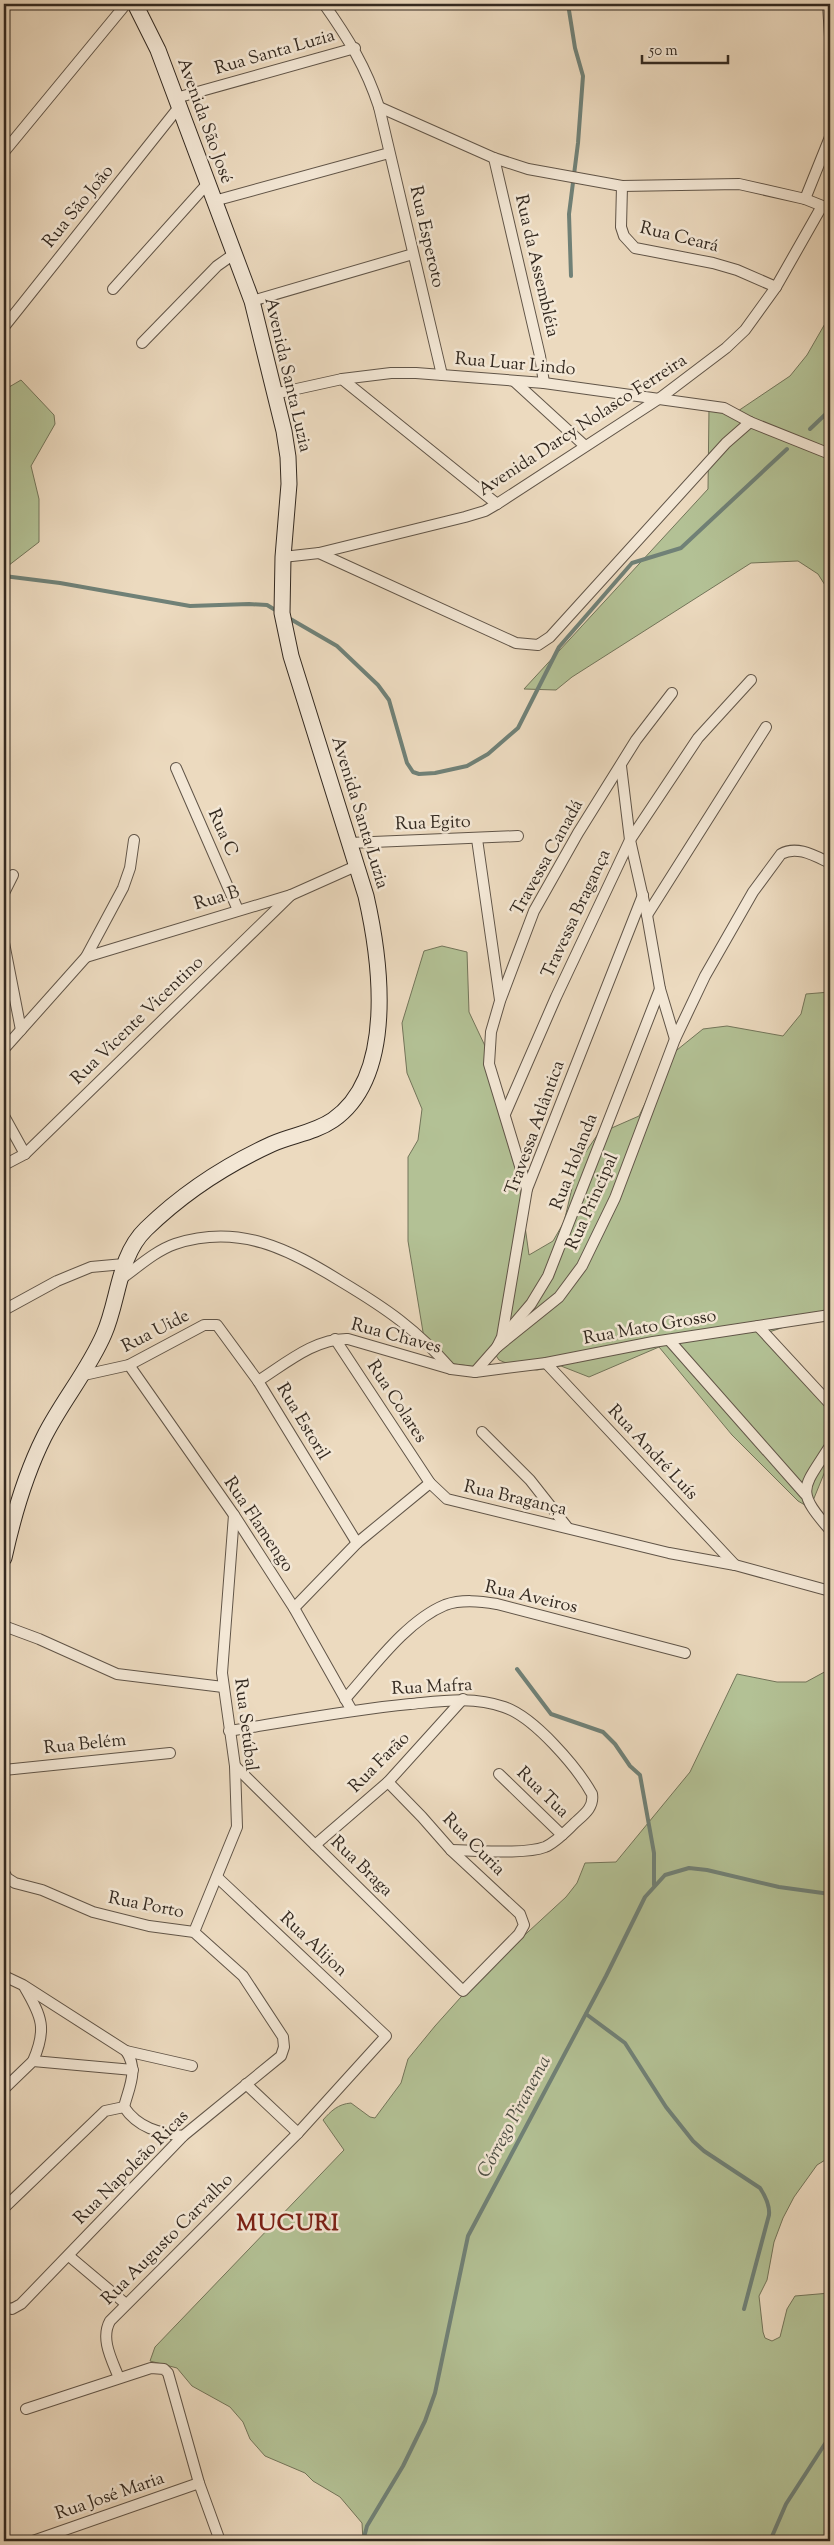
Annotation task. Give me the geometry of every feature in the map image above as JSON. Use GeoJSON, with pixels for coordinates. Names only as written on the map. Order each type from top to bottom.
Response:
{"type":"FeatureCollection","features":[{"type":"Feature","properties":{"kind":"street"},"geometry":{"type":"LineString","coordinates":[[4,152],[126,4]]}},
{"type":"Feature","properties":{"kind":"street","name":"Avenida São José"},"geometry":{"type":"LineString","coordinates":[[135,4],[158,50],[234,254]]}},
{"type":"Feature","properties":{"kind":"street","name":"Rua Esperoto"},"geometry":{"type":"LineString","coordinates":[[324,4],[355,48],[370,79],[379,107],[442,375]]}},
{"type":"Feature","properties":{"kind":"street"},"geometry":{"type":"LineString","coordinates":[[828,4],[830,37]]}},
{"type":"Feature","properties":{"kind":"street","name":"Rua Santa Luzia"},"geometry":{"type":"LineString","coordinates":[[177,102],[355,48]]}},
{"type":"Feature","properties":{"kind":"street","name":"Rua São João"},"geometry":{"type":"LineString","coordinates":[[4,327],[177,102]]}},
{"type":"Feature","properties":{"kind":"street"},"geometry":{"type":"LineString","coordinates":[[379,107],[494,158],[528,170],[622,186],[739,184],[805,199],[826,207]]}},
{"type":"Feature","properties":{"kind":"street"},"geometry":{"type":"LineString","coordinates":[[805,199],[830,137]]}},
{"type":"Feature","properties":{"kind":"street"},"geometry":{"type":"LineString","coordinates":[[214,201],[389,153]]}},
{"type":"Feature","properties":{"kind":"street","name":"Rua da Assembléia"},"geometry":{"type":"LineString","coordinates":[[494,158],[540,356],[544,383]]}},
{"type":"Feature","properties":{"kind":"street"},"geometry":{"type":"LineString","coordinates":[[113,289],[208,183]]}},
{"type":"Feature","properties":{"kind":"street","name":"Rua Ceará"},"geometry":{"type":"LineString","coordinates":[[622,186],[621,227],[624,236],[634,248],[713,263],[737,270],[776,287]]}},
{"type":"Feature","properties":{"kind":"street","name":"Avenida Darcy Nolasco Ferreira"},"geometry":{"type":"LineString","coordinates":[[283,557],[319,553],[465,517],[484,511],[497,504],[660,398],[726,348],[745,330],[776,287],[826,207]]}},
{"type":"Feature","properties":{"kind":"street"},"geometry":{"type":"LineString","coordinates":[[142,343],[217,266],[234,254]]}},
{"type":"Feature","properties":{"kind":"street","name":"Avenida Santa Luzia"},"geometry":{"type":"LineString","coordinates":[[4,1558],[32,1464],[59,1411],[84,1375],[112,1315],[122,1272],[134,1243],[146,1229],[206,1181],[256,1151],[278,1141],[322,1126],[347,1109],[363,1086],[372,1059],[378,1022],[379,995],[373,926],[350,843],[291,656],[282,613],[283,557],[289,484],[288,457],[252,301],[234,254]]}},
{"type":"Feature","properties":{"kind":"street"},"geometry":{"type":"LineString","coordinates":[[252,301],[413,254]]}},
{"type":"Feature","properties":{"kind":"street","name":"Rua Luar Lindo"},"geometry":{"type":"LineString","coordinates":[[274,394],[342,380],[391,373],[544,383],[724,408],[750,422],[830,454]]}},
{"type":"Feature","properties":{"kind":"street"},"geometry":{"type":"LineString","coordinates":[[342,380],[497,504]]}},
{"type":"Feature","properties":{"kind":"street"},"geometry":{"type":"LineString","coordinates":[[514,381],[585,446]]}},
{"type":"Feature","properties":{"kind":"street"},"geometry":{"type":"LineString","coordinates":[[319,553],[516,643],[538,645],[550,637],[726,444],[750,422]]}},
{"type":"Feature","properties":{"kind":"street","name":"Travessa Bragança"},"geometry":{"type":"LineString","coordinates":[[505,1114],[556,997],[630,840],[698,738],[751,680]]}},
{"type":"Feature","properties":{"kind":"street","name":"Travessa Canadá"},"geometry":{"type":"LineString","coordinates":[[505,1114],[489,1064],[490,1041],[500,1001],[534,911],[578,833],[648,722],[672,693]]}},
{"type":"Feature","properties":{"kind":"street"},"geometry":{"type":"LineString","coordinates":[[647,915],[766,727]]}},
{"type":"Feature","properties":{"kind":"street"},"geometry":{"type":"LineString","coordinates":[[621,766],[630,840],[643,895],[660,989],[675,1039]]}},
{"type":"Feature","properties":{"kind":"street","name":"Rua C"},"geometry":{"type":"LineString","coordinates":[[176,768],[238,910]]}},
{"type":"Feature","properties":{"kind":"street","name":"Rua Egito"},"geometry":{"type":"LineString","coordinates":[[350,843],[518,836]]}},
{"type":"Feature","properties":{"kind":"street"},"geometry":{"type":"LineString","coordinates":[[477,839],[500,1001]]}},
{"type":"Feature","properties":{"kind":"street"},"geometry":{"type":"LineString","coordinates":[[4,1049],[86,956],[123,888],[130,868],[134,840]]}},
{"type":"Feature","properties":{"kind":"street","name":"Rua Principal"},"geometry":{"type":"LineString","coordinates":[[497,1347],[560,1297],[582,1266],[615,1198],[675,1039],[705,976],[753,892],[781,854],[788,850],[809,854],[830,863]]}},
{"type":"Feature","properties":{"kind":"street","name":"Rua B"},"geometry":{"type":"LineString","coordinates":[[86,956],[291,895],[356,866]]}},
{"type":"Feature","properties":{"kind":"street"},"geometry":{"type":"LineString","coordinates":[[4,893],[13,875]]}},
{"type":"Feature","properties":{"kind":"street","name":"Rua Vicente Vicentino"},"geometry":{"type":"LineString","coordinates":[[4,1165],[25,1154],[291,895]]}},
{"type":"Feature","properties":{"kind":"street","name":"Travessa Atlântica"},"geometry":{"type":"LineString","coordinates":[[475,1372],[497,1347],[502,1337],[527,1189],[643,895]]}},
{"type":"Feature","properties":{"kind":"street"},"geometry":{"type":"LineString","coordinates":[[4,943],[21,1030]]}},
{"type":"Feature","properties":{"kind":"street","name":"Rua Holanda"},"geometry":{"type":"LineString","coordinates":[[502,1337],[527,1310],[548,1276],[660,989]]}},
{"type":"Feature","properties":{"kind":"street"},"geometry":{"type":"LineString","coordinates":[[505,1114],[527,1189]]}},
{"type":"Feature","properties":{"kind":"street"},"geometry":{"type":"LineString","coordinates":[[4,1116],[25,1154]]}},
{"type":"Feature","properties":{"kind":"street"},"geometry":{"type":"LineString","coordinates":[[4,1310],[57,1281],[91,1267],[101,1266],[122,1272],[161,1251],[190,1240],[224,1236],[264,1242],[312,1263],[387,1309],[424,1339],[451,1369]]}},
{"type":"Feature","properties":{"kind":"street","name":"Rua Mato Grosso"},"geometry":{"type":"LineString","coordinates":[[475,1372],[546,1363],[669,1340],[830,1315]]}},
{"type":"Feature","properties":{"kind":"street","name":"Rua Uide"},"geometry":{"type":"LineString","coordinates":[[84,1375],[129,1365],[204,1325],[213,1323]]}},
{"type":"Feature","properties":{"kind":"street","name":"Rua Estoril"},"geometry":{"type":"LineString","coordinates":[[213,1323],[221,1327],[258,1381],[357,1544]]}},
{"type":"Feature","properties":{"kind":"street"},"geometry":{"type":"LineString","coordinates":[[758,1326],[830,1404]]}},
{"type":"Feature","properties":{"kind":"street","name":"Rua Chaves"},"geometry":{"type":"LineString","coordinates":[[258,1381],[321,1343],[334,1338],[348,1339],[451,1369],[475,1372]]}},
{"type":"Feature","properties":{"kind":"street","name":"Rua Colares"},"geometry":{"type":"LineString","coordinates":[[334,1338],[430,1484]]}},
{"type":"Feature","properties":{"kind":"street"},"geometry":{"type":"LineString","coordinates":[[669,1340],[805,1494],[814,1512],[830,1530]]}},
{"type":"Feature","properties":{"kind":"street","name":"Rua André Luís"},"geometry":{"type":"LineString","coordinates":[[546,1363],[735,1565]]}},
{"type":"Feature","properties":{"kind":"street","name":"Rua Flamengo"},"geometry":{"type":"LineString","coordinates":[[129,1365],[234,1515],[294,1608],[351,1709]]}},
{"type":"Feature","properties":{"kind":"street"},"geometry":{"type":"LineString","coordinates":[[482,1432],[530,1480],[567,1527]]}},
{"type":"Feature","properties":{"kind":"street"},"geometry":{"type":"LineString","coordinates":[[805,1494],[810,1479],[830,1446]]}},
{"type":"Feature","properties":{"kind":"street"},"geometry":{"type":"LineString","coordinates":[[294,1608],[357,1544],[430,1484]]}},
{"type":"Feature","properties":{"kind":"street","name":"Rua Bragança"},"geometry":{"type":"LineString","coordinates":[[430,1484],[440,1495],[459,1503],[567,1527],[669,1553],[735,1565],[830,1591]]}},
{"type":"Feature","properties":{"kind":"street","name":"Rua Setúbal"},"geometry":{"type":"LineString","coordinates":[[194,1932],[218,1878],[237,1827],[239,1816],[235,1766],[222,1687],[234,1515]]}},
{"type":"Feature","properties":{"kind":"street","name":"Rua Aveiros"},"geometry":{"type":"LineString","coordinates":[[345,1699],[410,1628],[429,1614],[457,1602],[476,1601],[497,1604],[685,1653]]}},
{"type":"Feature","properties":{"kind":"street"},"geometry":{"type":"LineString","coordinates":[[4,1626],[39,1639],[117,1674],[222,1687]]}},
{"type":"Feature","properties":{"kind":"street","name":"Rua Mafra"},"geometry":{"type":"LineString","coordinates":[[351,1709],[463,1699],[488,1702],[518,1714],[552,1744],[588,1787],[593,1800],[587,1811],[562,1835]]}},
{"type":"Feature","properties":{"kind":"street","name":"Rua Farão"},"geometry":{"type":"LineString","coordinates":[[314,1845],[388,1782],[463,1699]]}},
{"type":"Feature","properties":{"kind":"street"},"geometry":{"type":"LineString","coordinates":[[229,1731],[351,1709]]}},
{"type":"Feature","properties":{"kind":"street","name":"Rua Belém"},"geometry":{"type":"LineString","coordinates":[[4,1770],[170,1753]]}},
{"type":"Feature","properties":{"kind":"street","name":"Rua Braga"},"geometry":{"type":"LineString","coordinates":[[235,1766],[463,1991],[519,1934]]}},
{"type":"Feature","properties":{"kind":"street","name":"Rua Tua"},"geometry":{"type":"LineString","coordinates":[[499,1774],[562,1835]]}},
{"type":"Feature","properties":{"kind":"street","name":"Rua Curia"},"geometry":{"type":"LineString","coordinates":[[388,1782],[451,1850],[520,1914],[524,1925],[519,1934]]}},
{"type":"Feature","properties":{"kind":"street"},"geometry":{"type":"LineString","coordinates":[[451,1850],[525,1850],[543,1848],[562,1835]]}},
{"type":"Feature","properties":{"kind":"street","name":"Rua Porto"},"geometry":{"type":"LineString","coordinates":[[4,1872],[7,1878],[15,1883],[42,1890],[92,1912],[148,1926],[194,1932],[242,1976],[265,2007],[283,2037],[284,2047],[281,2056]]}},
{"type":"Feature","properties":{"kind":"street","name":"Rua Alijon"},"geometry":{"type":"LineString","coordinates":[[218,1878],[386,2036]]}},
{"type":"Feature","properties":{"kind":"street"},"geometry":{"type":"LineString","coordinates":[[4,1976],[23,1985],[126,2051],[192,2066]]}},
{"type":"Feature","properties":{"kind":"street"},"geometry":{"type":"LineString","coordinates":[[4,2088],[33,2061],[43,2029],[36,2006],[23,1985]]}},
{"type":"Feature","properties":{"kind":"street","name":"Rua Augusto Carvalho"},"geometry":{"type":"LineString","coordinates":[[118,2378],[106,2341],[105,2330],[110,2321],[298,2133],[386,2036]]}},
{"type":"Feature","properties":{"kind":"street"},"geometry":{"type":"LineString","coordinates":[[126,2051],[132,2060],[133,2070],[124,2107],[130,2116],[142,2126],[168,2134],[183,2136]]}},
{"type":"Feature","properties":{"kind":"street","name":"Rua Napoleão Ricas"},"geometry":{"type":"LineString","coordinates":[[8,2308],[21,2304],[183,2136],[281,2056]]}},
{"type":"Feature","properties":{"kind":"street"},"geometry":{"type":"LineString","coordinates":[[33,2061],[133,2070]]}},
{"type":"Feature","properties":{"kind":"street"},"geometry":{"type":"LineString","coordinates":[[246,2084],[298,2133]]}},
{"type":"Feature","properties":{"kind":"street"},"geometry":{"type":"LineString","coordinates":[[4,2208],[97,2116],[104,2111],[124,2107]]}},
{"type":"Feature","properties":{"kind":"street"},"geometry":{"type":"LineString","coordinates":[[69,2256],[126,2304]]}},
{"type":"Feature","properties":{"kind":"street"},"geometry":{"type":"LineString","coordinates":[[26,2409],[157,2367],[168,2373],[199,2483],[220,2541]]}},
{"type":"Feature","properties":{"kind":"street","name":"Rua José Maria"},"geometry":{"type":"LineString","coordinates":[[33,2541],[57,2537],[199,2483]]}},
{"type":"Feature","properties":{"kind":"green space"},"geometry":{"type":"Polygon","coordinates":[[[830,315],[830,593],[818,574],[798,561],[751,563],[572,677],[556,690],[524,689],[708,489],[709,407],[735,413],[790,376],[807,355],[830,315]]]}},
{"type":"Feature","properties":{"kind":"green space"},"geometry":{"type":"Polygon","coordinates":[[[21,380],[54,415],[55,424],[31,466],[39,499],[39,542],[4,569],[4,390],[21,380]]]}},
{"type":"Feature","properties":{"kind":"green space"},"geometry":{"type":"Polygon","coordinates":[[[442,946],[467,952],[469,1012],[494,1065],[511,1126],[529,1255],[553,1241],[564,1222],[578,1163],[598,1134],[639,1116],[667,1058],[703,1029],[727,1026],[783,1036],[801,1014],[806,994],[830,992],[830,1312],[760,1335],[830,1401],[830,1459],[810,1508],[798,1501],[732,1435],[659,1347],[589,1377],[561,1366],[537,1370],[518,1368],[499,1360],[495,1354],[477,1367],[454,1364],[437,1354],[424,1338],[408,1241],[408,1157],[418,1140],[422,1109],[407,1073],[402,1023],[424,951],[442,946]]]}},
{"type":"Feature","properties":{"kind":"green space"},"geometry":{"type":"Polygon","coordinates":[[[830,1669],[830,2157],[817,2165],[794,2197],[783,2218],[774,2242],[767,2280],[759,2296],[763,2332],[765,2338],[772,2341],[780,2337],[787,2309],[795,2296],[830,2293],[830,2541],[363,2541],[362,2523],[340,2497],[313,2481],[305,2473],[265,2456],[250,2439],[243,2422],[230,2407],[192,2386],[177,2368],[150,2361],[155,2347],[344,2150],[323,2120],[339,2106],[351,2103],[370,2117],[375,2118],[401,2083],[408,2059],[435,2026],[478,1978],[566,1897],[577,1883],[585,1863],[616,1862],[690,1772],[737,1674],[777,1682],[806,1682],[830,1669]]]}},
{"type":"Feature","properties":{"kind":"waterway"},"geometry":{"type":"LineString","coordinates":[[568,4],[575,48],[583,76],[578,143],[569,214],[571,276]]}},
{"type":"Feature","properties":{"kind":"waterway"},"geometry":{"type":"LineString","coordinates":[[810,429],[830,410]]}},
{"type":"Feature","properties":{"kind":"waterway"},"geometry":{"type":"LineString","coordinates":[[287,617],[337,646],[378,685],[389,700],[407,763],[413,772],[419,774],[435,773],[467,766],[488,754],[518,728],[559,647],[632,563],[681,548],[787,449]]}},
{"type":"Feature","properties":{"kind":"waterway"},"geometry":{"type":"LineString","coordinates":[[4,576],[60,583],[190,606],[267,605],[277,611]]}},
{"type":"Feature","properties":{"kind":"waterway"},"geometry":{"type":"LineString","coordinates":[[517,1669],[551,1714],[603,1732],[615,1744],[630,1766],[640,1775],[654,1853],[654,1885]]}},
{"type":"Feature","properties":{"kind":"waterway","name":"Córrego Piranema"},"geometry":{"type":"LineString","coordinates":[[363,2541],[367,2526],[403,2466],[425,2421],[435,2393],[468,2236],[606,1976],[645,1897],[665,1875],[689,1868],[707,1870],[779,1887],[830,1894]]}},
{"type":"Feature","properties":{"kind":"waterway"},"geometry":{"type":"LineString","coordinates":[[586,2014],[625,2043],[666,2107],[693,2141],[704,2151],[760,2188],[764,2195],[768,2204],[769,2215],[744,2309]]}},
{"type":"Feature","properties":{"kind":"waterway"},"geometry":{"type":"LineString","coordinates":[[770,2541],[786,2504],[830,2436]]}},
{"type":"Feature","properties":{"kind":"district","name":"MUCURI"},"geometry":{"type":"Point","coordinates":[288,2225]}}]}
